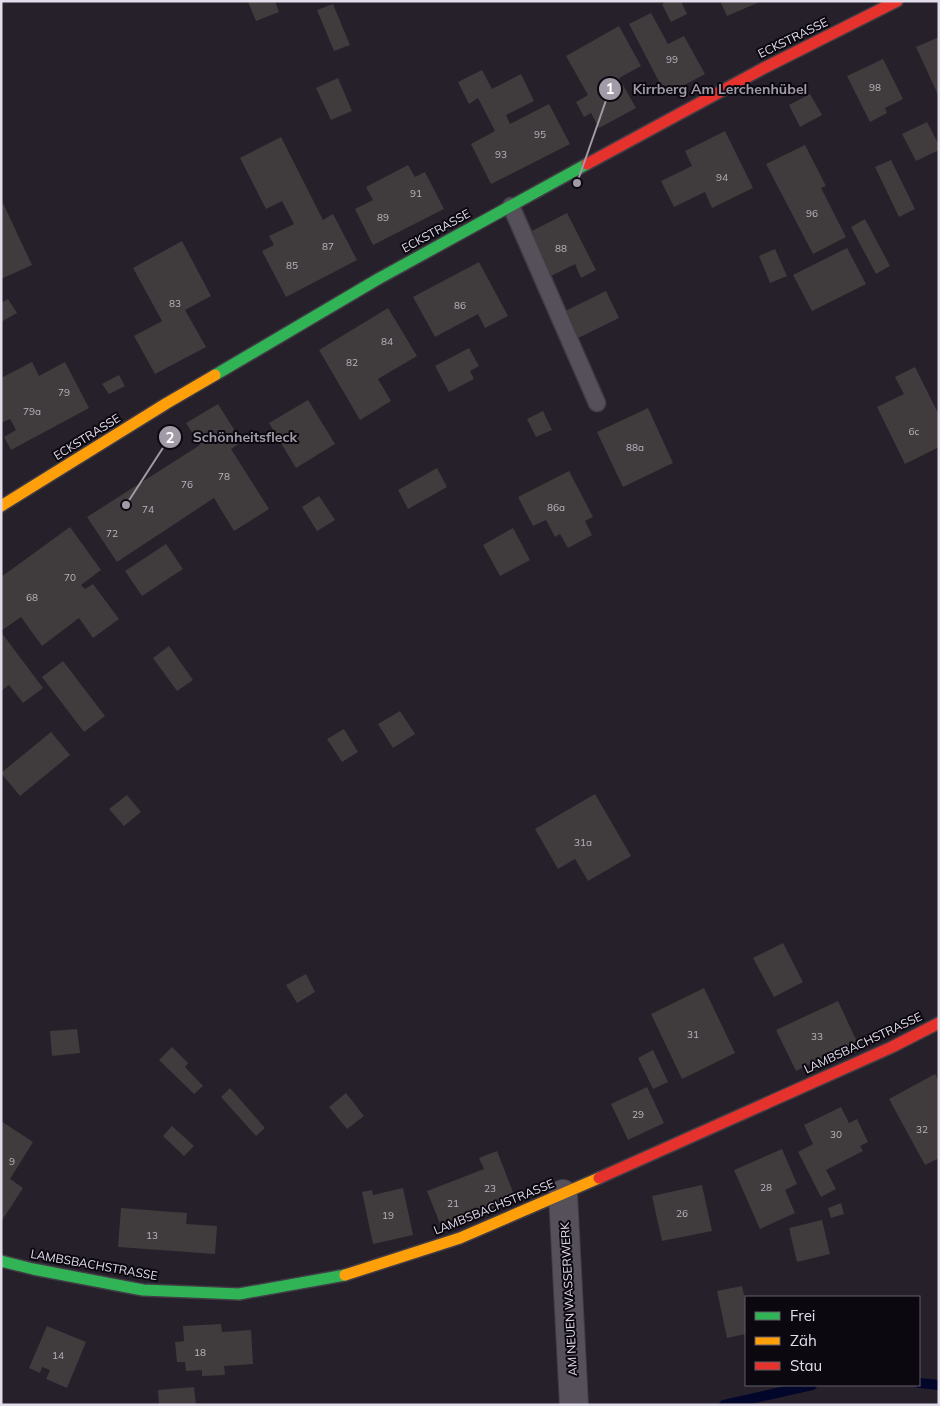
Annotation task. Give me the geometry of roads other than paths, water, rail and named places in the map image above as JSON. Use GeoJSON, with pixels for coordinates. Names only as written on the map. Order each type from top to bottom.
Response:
{"type":"FeatureCollection","features":[{"type":"Feature","properties":{"kind":"street","name":"ECKSTRASSE"},"geometry":{"type":"LineString","coordinates":[[1,506],[167,404],[378,279],[762,68],[897,1]]}},
{"type":"Feature","properties":{"kind":"street","name":"LAMBSBACHSTRASSE"},"geometry":{"type":"LineString","coordinates":[[1,1261],[143,1290],[239,1294],[346,1275],[460,1238],[892,1047],[939,1023]]}},
{"type":"Feature","properties":{"kind":"street","name":"AM NEUEN WASSERWERK"},"geometry":{"type":"LineString","coordinates":[[563,1194],[574,1405]]}},
{"type":"Feature","properties":{"kind":"lane"},"geometry":{"type":"LineString","coordinates":[[511,206],[597,403]]}},
{"type":"Feature","properties":{"kind":"waterway"},"geometry":{"type":"LineString","coordinates":[[920,1383],[939,1385]]}},
{"type":"Feature","properties":{"kind":"waterway"},"geometry":{"type":"LineString","coordinates":[[724,1405],[808,1386]]}},
{"type":"Feature","properties":{"kind":"place","name":"Kirrberg Am Lerchenhübel"},"geometry":{"type":"Point","coordinates":[577,183]}},
{"type":"Feature","properties":{"kind":"place","name":"Schönheitsfleck"},"geometry":{"type":"Point","coordinates":[126,505]}}]}
